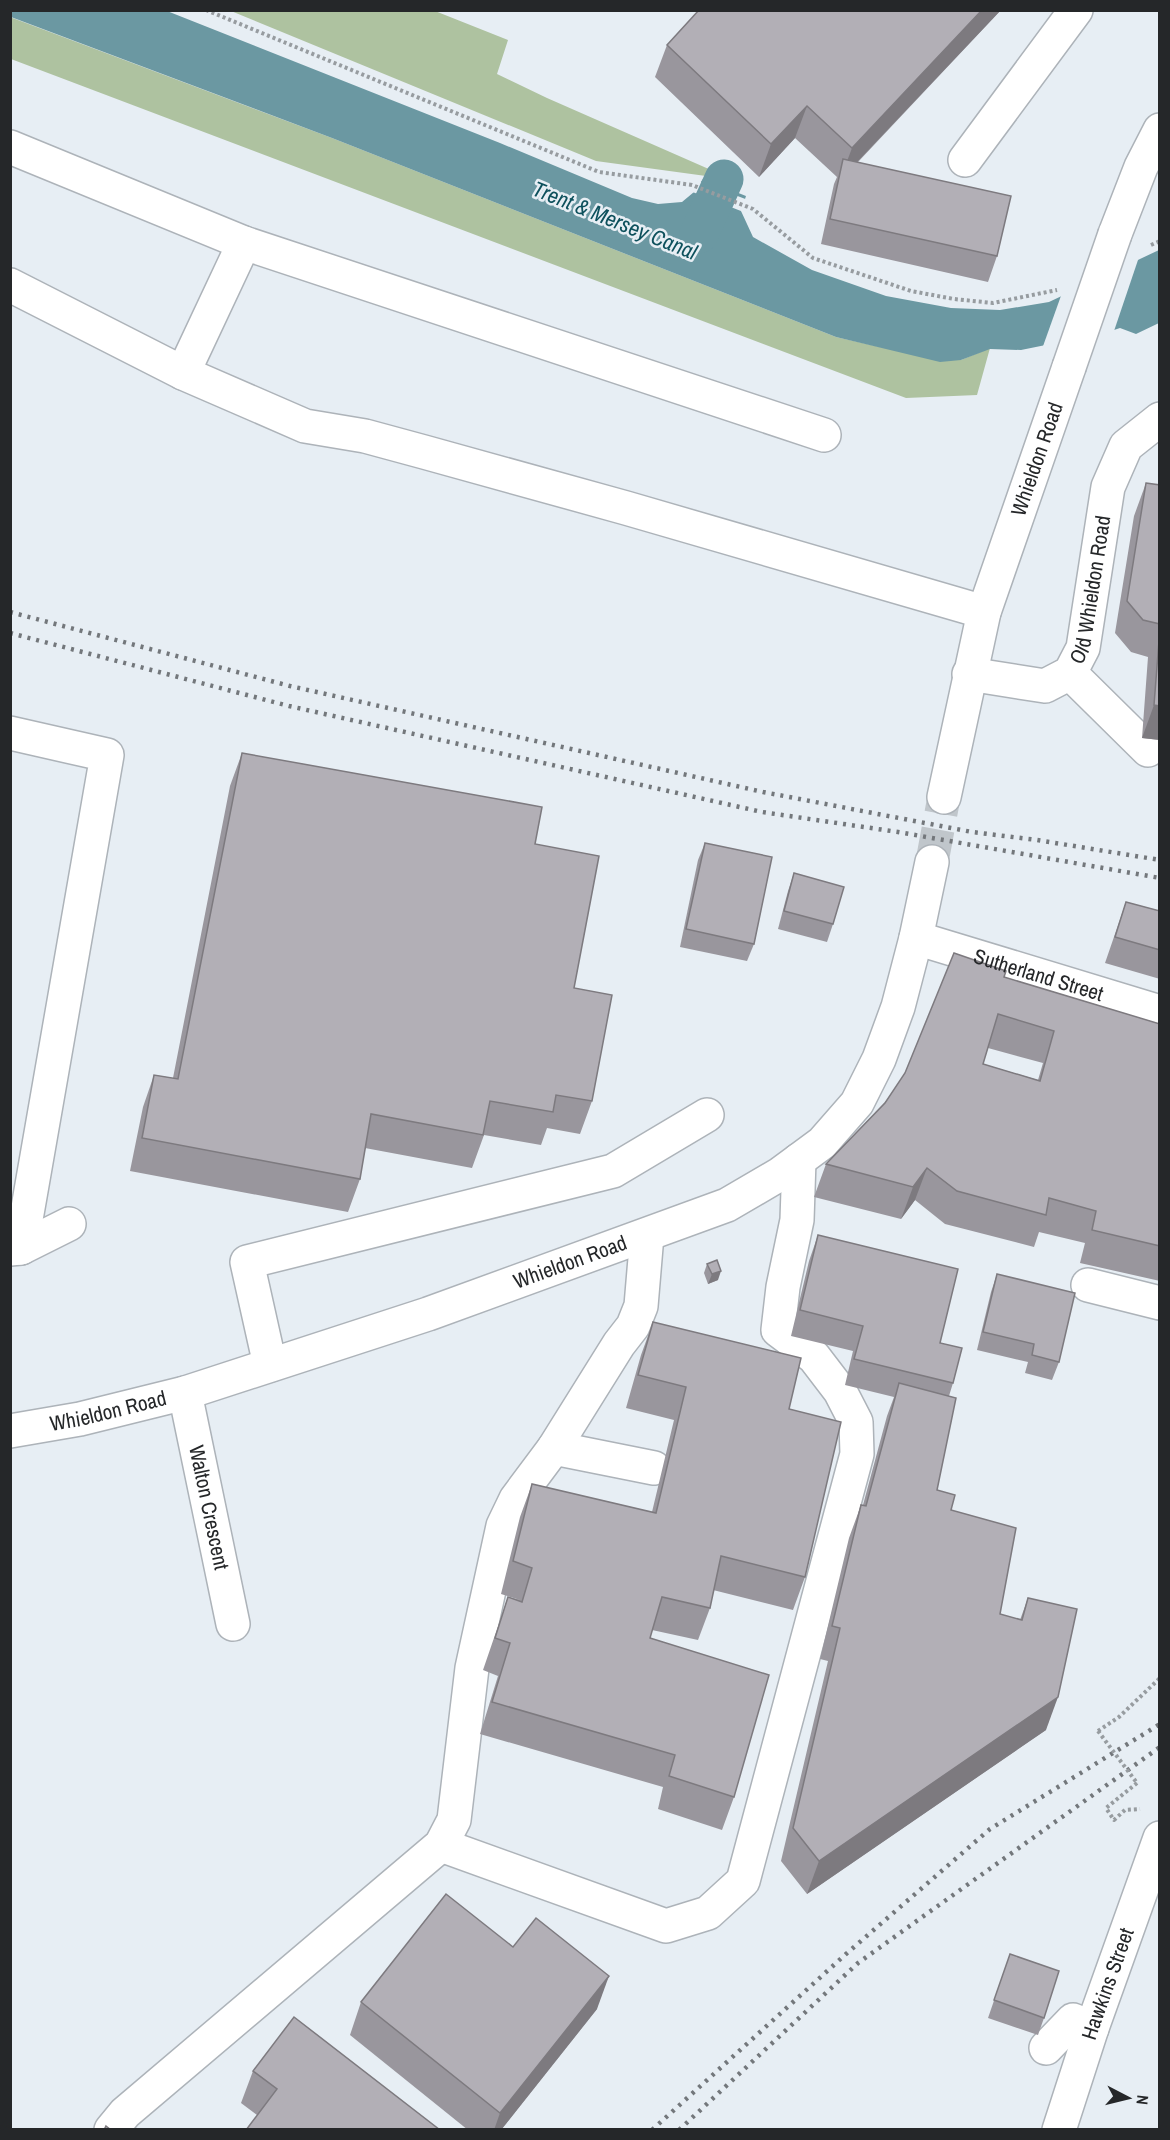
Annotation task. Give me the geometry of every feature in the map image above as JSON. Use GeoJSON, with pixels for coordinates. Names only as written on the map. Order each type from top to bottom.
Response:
{"type":"FeatureCollection","features":[{"type":"Feature","properties":{"kind":"street"},"geometry":{"type":"LineString","coordinates":[[965,160],[1076,10]]}},
{"type":"Feature","properties":{"kind":"street","name":"Whieldon Road"},"geometry":{"type":"LineString","coordinates":[[944,797],[984,612],[1115,234],[1141,167],[1160,130]]}},
{"type":"Feature","properties":{"kind":"street"},"geometry":{"type":"LineString","coordinates":[[10,147],[244,243],[824,435]]}},
{"type":"Feature","properties":{"kind":"street"},"geometry":{"type":"LineString","coordinates":[[183,374],[244,243]]}},
{"type":"Feature","properties":{"kind":"street"},"geometry":{"type":"LineString","coordinates":[[10,285],[183,374],[305,426],[365,436],[436,455],[984,612]]}},
{"type":"Feature","properties":{"kind":"street","name":"Old Whieldon Road"},"geometry":{"type":"LineString","coordinates":[[969,675],[1045,686],[1070,673],[1083,648],[1108,487],[1126,446],[1160,419]]}},
{"type":"Feature","properties":{"kind":"street"},"geometry":{"type":"LineString","coordinates":[[1070,673],[1148,750]]}},
{"type":"Feature","properties":{"kind":"street"},"geometry":{"type":"LineString","coordinates":[[10,733],[107,755],[16,1249]]}},
{"type":"Feature","properties":{"kind":"street","name":"Whieldon Road"},"geometry":{"type":"LineString","coordinates":[[10,1431],[80,1419],[185,1393],[428,1314],[727,1205],[780,1174],[822,1143],[857,1103],[879,1059],[894,1017],[916,939],[932,861]]}},
{"type":"Feature","properties":{"kind":"street","name":"Sutherland Street"},"geometry":{"type":"LineString","coordinates":[[916,939],[1160,1012]]}},
{"type":"Feature","properties":{"kind":"street"},"geometry":{"type":"LineString","coordinates":[[270,1365],[247,1262],[613,1171],[707,1115]]}},
{"type":"Feature","properties":{"kind":"street"},"geometry":{"type":"LineString","coordinates":[[441,1845],[666,1926],[708,1913],[743,1881],[857,1454],[856,1422],[840,1391],[814,1357],[778,1330],[783,1287],[797,1220],[799,1160]]}},
{"type":"Feature","properties":{"kind":"street"},"geometry":{"type":"LineString","coordinates":[[16,1249],[69,1224]]}},
{"type":"Feature","properties":{"kind":"street"},"geometry":{"type":"LineString","coordinates":[[111,2130],[125,2113],[441,1845],[454,1820],[472,1668],[503,1526],[516,1499],[554,1448],[619,1344],[633,1326],[641,1306],[647,1235]]}},
{"type":"Feature","properties":{"kind":"street"},"geometry":{"type":"LineString","coordinates":[[1088,1286],[1160,1303]]}},
{"type":"Feature","properties":{"kind":"street","name":"Walton Crescent"},"geometry":{"type":"LineString","coordinates":[[185,1393],[233,1624]]}},
{"type":"Feature","properties":{"kind":"street"},"geometry":{"type":"LineString","coordinates":[[554,1448],[654,1468]]}},
{"type":"Feature","properties":{"kind":"street","name":"Hawkins Street"},"geometry":{"type":"LineString","coordinates":[[1059,2130],[1092,2028],[1160,1838]]}},
{"type":"Feature","properties":{"kind":"street"},"geometry":{"type":"LineString","coordinates":[[1046,2048],[1073,2020],[1092,2028]]}},
{"type":"Feature","properties":{"kind":"path"},"geometry":{"type":"LineString","coordinates":[[206,10],[599,172],[692,184],[753,209],[813,258],[911,291],[993,303],[1062,288]]}},
{"type":"Feature","properties":{"kind":"path"},"geometry":{"type":"LineString","coordinates":[[1149,246],[1160,241]]}},
{"type":"Feature","properties":{"kind":"path"},"geometry":{"type":"LineString","coordinates":[[1125,1810],[1113,1820],[1106,1808],[1137,1783],[1098,1731],[1119,1717],[1160,1678]]}},
{"type":"Feature","properties":{"kind":"green space"},"geometry":{"type":"Polygon","coordinates":[[[231,11],[435,11],[508,40],[497,74],[711,170],[706,176],[596,161],[231,11]]]}},
{"type":"Feature","properties":{"kind":"green space"},"geometry":{"type":"Polygon","coordinates":[[[10,17],[332,138],[836,337],[880,347],[961,360],[990,348],[977,395],[906,398],[11,59],[10,17]]]}},
{"type":"Feature","properties":{"kind":"water","name":"Trent & Mersey Canal"},"geometry":{"type":"Polygon","coordinates":[[[10,11],[167,11],[632,198],[658,204],[682,202],[694,192],[703,179],[746,196],[741,211],[753,237],[812,270],[886,296],[951,308],[1000,310],[1049,302],[1159,250],[1159,323],[1136,334],[1120,328],[1021,350],[990,349],[961,360],[940,362],[836,337],[332,138],[11,17],[10,11]]]}},
{"type":"Feature","properties":{"kind":"pier"},"geometry":{"type":"Polygon","coordinates":[[[698,181],[748,200],[744,210],[746,213],[690,191],[698,181]]]}},
{"type":"Feature","properties":{"kind":"pier"},"geometry":{"type":"Polygon","coordinates":[[[1139,257],[1113,334],[1042,349],[1062,293],[1139,257]]]}},
{"type":"Feature","properties":{"kind":"building"},"geometry":{"type":"Polygon","coordinates":[[[699,10],[982,10],[852,148],[807,106],[771,144],[667,45],[699,10]]]}},
{"type":"Feature","properties":{"kind":"building"},"geometry":{"type":"Polygon","coordinates":[[[843,159],[1011,196],[997,256],[830,219],[843,159]]]}},
{"type":"Feature","properties":{"kind":"building"},"geometry":{"type":"Polygon","coordinates":[[[1146,483],[1160,485],[1160,624],[1143,620],[1127,601],[1146,483]]]}},
{"type":"Feature","properties":{"kind":"building"},"geometry":{"type":"Polygon","coordinates":[[[1160,628],[1160,706],[1154,705],[1160,628]]]}},
{"type":"Feature","properties":{"kind":"building"},"geometry":{"type":"Polygon","coordinates":[[[242,753],[542,807],[535,844],[599,856],[574,988],[612,995],[592,1101],[556,1095],[553,1112],[490,1101],[483,1135],[371,1114],[360,1179],[142,1138],[154,1075],[178,1079],[242,753]]]}},
{"type":"Feature","properties":{"kind":"building"},"geometry":{"type":"Polygon","coordinates":[[[705,843],[772,857],[754,944],[686,929],[705,843]]]}},
{"type":"Feature","properties":{"kind":"building"},"geometry":{"type":"Polygon","coordinates":[[[794,873],[844,887],[833,924],[784,911],[794,873]]]}},
{"type":"Feature","properties":{"kind":"building"},"geometry":{"type":"Polygon","coordinates":[[[1126,902],[1160,911],[1160,950],[1115,937],[1126,902]]]}},
{"type":"Feature","properties":{"kind":"building"},"geometry":{"type":"Polygon","coordinates":[[[954,953],[1006,971],[1004,977],[1160,1024],[1160,1246],[1092,1230],[1096,1211],[1049,1198],[1046,1215],[957,1191],[927,1168],[913,1187],[826,1164],[885,1103],[905,1073],[954,953]],[[998,1014],[983,1064],[1040,1081],[1054,1031],[998,1014]]]}},
{"type":"Feature","properties":{"kind":"building"},"geometry":{"type":"Polygon","coordinates":[[[818,1235],[958,1269],[940,1343],[962,1348],[953,1383],[854,1359],[863,1326],[800,1310],[818,1235]]]}},
{"type":"Feature","properties":{"kind":"building"},"geometry":{"type":"Polygon","coordinates":[[[717,1260],[721,1271],[712,1274],[707,1264],[717,1260]]]}},
{"type":"Feature","properties":{"kind":"building"},"geometry":{"type":"Polygon","coordinates":[[[997,1274],[1075,1293],[1059,1362],[1032,1355],[1034,1344],[983,1332],[997,1274]]]}},
{"type":"Feature","properties":{"kind":"building"},"geometry":{"type":"Polygon","coordinates":[[[653,1322],[801,1358],[789,1409],[841,1422],[805,1577],[721,1556],[710,1608],[662,1597],[650,1638],[769,1675],[734,1797],[669,1776],[675,1755],[492,1702],[510,1643],[495,1638],[508,1597],[522,1602],[532,1568],[513,1561],[532,1484],[656,1513],[686,1387],[638,1375],[653,1322]]]}},
{"type":"Feature","properties":{"kind":"building"},"geometry":{"type":"Polygon","coordinates":[[[899,1383],[956,1398],[937,1490],[955,1495],[951,1510],[1016,1528],[1000,1614],[1022,1620],[1028,1598],[1077,1609],[1058,1697],[819,1861],[793,1828],[840,1628],[832,1626],[861,1505],[866,1506],[899,1383]]]}},
{"type":"Feature","properties":{"kind":"building"},"geometry":{"type":"Polygon","coordinates":[[[446,1894],[513,1947],[536,1918],[609,1976],[500,2113],[361,2002],[446,1894]]]}},
{"type":"Feature","properties":{"kind":"building"},"geometry":{"type":"Polygon","coordinates":[[[1010,1954],[1059,1971],[1044,2018],[994,2000],[1010,1954]]]}},
{"type":"Feature","properties":{"kind":"building"},"geometry":{"type":"Polygon","coordinates":[[[294,2017],[440,2130],[246,2130],[277,2089],[253,2071],[294,2017]]]}},
{"type":"Feature","properties":{"kind":"waterway","name":"Trent & Mersey Canal"},"geometry":{"type":"LineString","coordinates":[[699,234],[724,179]]}},
{"type":"Feature","properties":{"kind":"tunnel"},"geometry":{"type":"LineString","coordinates":[[932,862],[944,797]]}},
{"type":"Feature","properties":{"kind":"railway"},"geometry":{"type":"LineString","coordinates":[[10,612],[290,686],[763,792],[972,832],[1160,860]]}},
{"type":"Feature","properties":{"kind":"railway"},"geometry":{"type":"LineString","coordinates":[[10,633],[289,706],[762,812],[898,832],[1160,878]]}},
{"type":"Feature","properties":{"kind":"railway"},"geometry":{"type":"LineString","coordinates":[[652,2130],[846,1954],[990,1829],[1160,1724]]}},
{"type":"Feature","properties":{"kind":"railway"},"geometry":{"type":"LineString","coordinates":[[679,2130],[858,1963],[1160,1747]]}}]}
